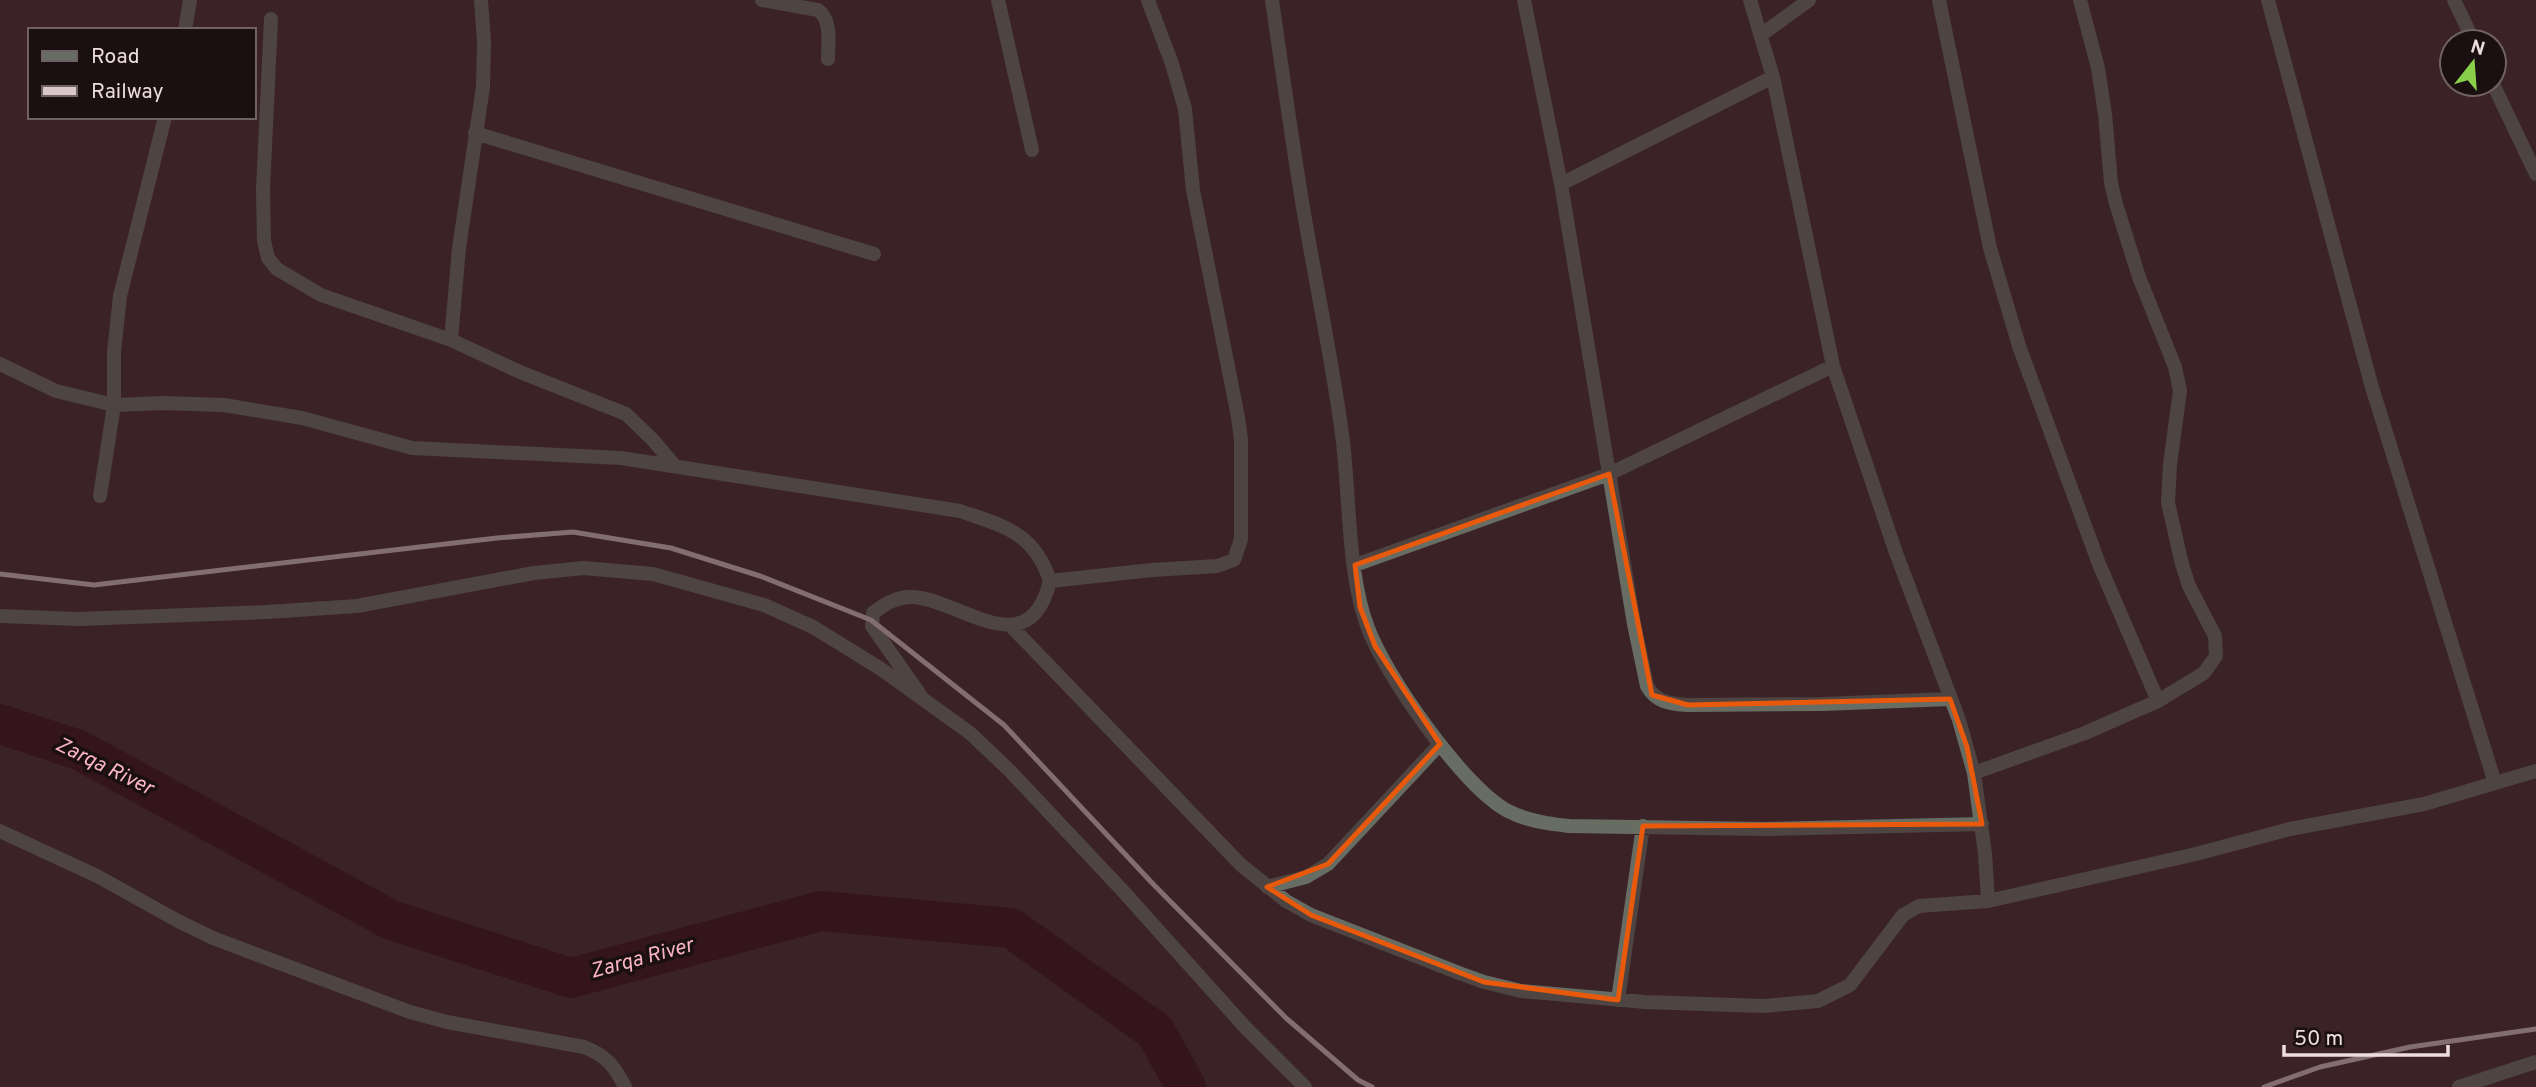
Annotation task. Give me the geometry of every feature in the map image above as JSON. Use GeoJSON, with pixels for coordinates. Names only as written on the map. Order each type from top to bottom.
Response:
{"type":"FeatureCollection","features":[{"type":"Feature","properties":{"kind":"street"},"geometry":{"type":"LineString","coordinates":[[185,28],[190,0]]}},
{"type":"Feature","properties":{"kind":"street"},"geometry":{"type":"LineString","coordinates":[[452,340],[459,248],[483,87],[481,0]]}},
{"type":"Feature","properties":{"kind":"street"},"geometry":{"type":"LineString","coordinates":[[762,0],[818,10],[825,15],[828,59]]}},
{"type":"Feature","properties":{"kind":"street"},"geometry":{"type":"LineString","coordinates":[[998,0],[1032,150]]}},
{"type":"Feature","properties":{"kind":"street"},"geometry":{"type":"LineString","coordinates":[[1050,581],[1217,566],[1234,560],[1240,548],[1242,470],[1238,417],[1194,190],[1185,109],[1172,64],[1148,0]]}},
{"type":"Feature","properties":{"kind":"street"},"geometry":{"type":"LineString","coordinates":[[1272,0],[1300,190],[1342,435],[1360,607],[1375,646],[1440,744],[1479,788],[1508,812],[1542,823],[1569,826],[1764,829],[1982,824]]}},
{"type":"Feature","properties":{"kind":"street"},"geometry":{"type":"LineString","coordinates":[[1524,0],[1561,184],[1634,624],[1647,686],[1652,695],[1673,704],[1688,705],[1950,699]]}},
{"type":"Feature","properties":{"kind":"street"},"geometry":{"type":"LineString","coordinates":[[1750,0],[1773,77],[1833,366],[1974,773],[1982,824],[1988,901]]}},
{"type":"Feature","properties":{"kind":"street"},"geometry":{"type":"LineString","coordinates":[[1761,35],[1809,0]]}},
{"type":"Feature","properties":{"kind":"street"},"geometry":{"type":"LineString","coordinates":[[1938,0],[1990,248],[2012,323],[2099,565],[2158,701]]}},
{"type":"Feature","properties":{"kind":"street"},"geometry":{"type":"LineString","coordinates":[[1974,773],[2085,733],[2158,701],[2204,673],[2216,656],[2215,636],[2189,586],[2168,503],[2180,391],[2175,367],[2139,277],[2116,204],[2111,183],[2098,68],[2080,0]]}},
{"type":"Feature","properties":{"kind":"street"},"geometry":{"type":"LineString","coordinates":[[2268,0],[2371,384],[2495,783]]}},
{"type":"Feature","properties":{"kind":"street"},"geometry":{"type":"LineString","coordinates":[[2454,0],[2467,28]]}},
{"type":"Feature","properties":{"kind":"street"},"geometry":{"type":"LineString","coordinates":[[271,19],[263,189],[264,240],[268,258],[277,270],[321,295],[452,340],[520,372],[626,414],[674,465]]}},
{"type":"Feature","properties":{"kind":"street"},"geometry":{"type":"LineString","coordinates":[[1561,184],[1773,77]]}},
{"type":"Feature","properties":{"kind":"street"},"geometry":{"type":"LineString","coordinates":[[2500,98],[2536,174]]}},
{"type":"Feature","properties":{"kind":"street"},"geometry":{"type":"LineString","coordinates":[[100,496],[114,405],[114,352],[120,296],[165,119]]}},
{"type":"Feature","properties":{"kind":"street"},"geometry":{"type":"LineString","coordinates":[[475,133],[874,254]]}},
{"type":"Feature","properties":{"kind":"street"},"geometry":{"type":"LineString","coordinates":[[0,364],[56,391],[114,405],[164,402],[211,404],[302,418],[412,448],[596,456],[674,465],[960,511],[998,523],[1017,533],[1039,554],[1050,581],[1044,598],[1035,612],[1025,620],[1010,625],[996,625],[932,600],[913,597],[900,598],[883,605],[873,613],[873,626],[878,636],[922,698]]}},
{"type":"Feature","properties":{"kind":"street"},"geometry":{"type":"LineString","coordinates":[[1355,565],[1609,474],[1833,366]]}},
{"type":"Feature","properties":{"kind":"street"},"geometry":{"type":"LineString","coordinates":[[0,616],[79,620],[356,606],[558,570],[583,568],[631,571],[680,581],[764,605],[839,643],[970,733],[1010,771],[1244,1026],[1305,1087]]}},
{"type":"Feature","properties":{"kind":"street"},"geometry":{"type":"LineString","coordinates":[[1010,625],[1241,865],[1267,887],[1311,915],[1484,982],[1521,991],[1618,1000],[1764,1006],[1818,1000],[1850,985],[1903,915],[1919,906],[1988,901],[2196,854],[2290,829],[2424,804],[2536,771]]}},
{"type":"Feature","properties":{"kind":"street"},"geometry":{"type":"LineString","coordinates":[[1267,887],[1307,877],[1328,864],[1440,744]]}},
{"type":"Feature","properties":{"kind":"street"},"geometry":{"type":"LineString","coordinates":[[1618,1000],[1643,826]]}},
{"type":"Feature","properties":{"kind":"street"},"geometry":{"type":"LineString","coordinates":[[0,831],[97,876],[213,938],[410,1012],[597,1052],[609,1060],[625,1087]]}},
{"type":"Feature","properties":{"kind":"street"},"geometry":{"type":"LineString","coordinates":[[2459,1087],[2536,1062]]}},
{"type":"Feature","properties":{"kind":"highlighted area"},"geometry":{"type":"Polygon","coordinates":[[[1609,474],[1652,695],[1688,705],[1950,699],[1967,747],[1982,824],[1643,826],[1618,1000],[1484,982],[1311,915],[1267,887],[1328,864],[1440,744],[1375,646],[1360,607],[1355,565],[1609,474]]]}},
{"type":"Feature","properties":{"kind":"waterway","name":"Zarqa River"},"geometry":{"type":"LineString","coordinates":[[0,724],[79,750],[391,920],[571,978],[821,911],[1011,928],[1155,1031],[1186,1087]]}},
{"type":"Feature","properties":{"kind":"railway"},"geometry":{"type":"LineString","coordinates":[[0,574],[94,585],[497,538],[573,532],[671,548],[760,576],[871,620],[1004,725],[1154,885],[1286,1018],[1358,1080],[1372,1087]]}},
{"type":"Feature","properties":{"kind":"railway"},"geometry":{"type":"LineString","coordinates":[[2264,1087],[2320,1067],[2410,1047],[2536,1029]]}}]}
